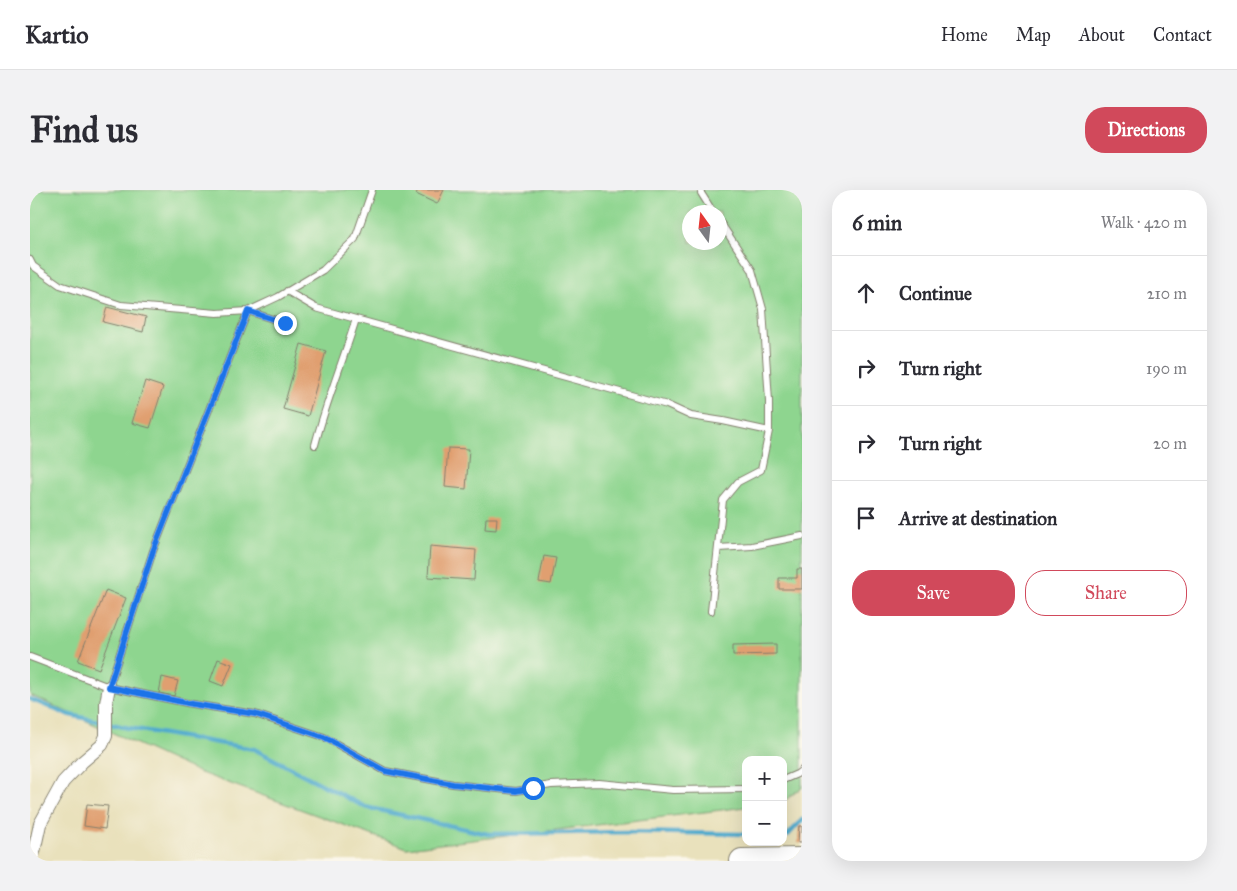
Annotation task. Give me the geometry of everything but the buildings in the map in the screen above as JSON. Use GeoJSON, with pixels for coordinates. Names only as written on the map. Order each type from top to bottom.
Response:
{"type":"FeatureCollection","features":[{"type":"Feature","properties":{"kind":"highway"},"geometry":{"type":"LineString","coordinates":[[742,861],[802,860]]}},
{"type":"Feature","properties":{"kind":"street"},"geometry":{"type":"LineString","coordinates":[[32,861],[40,824],[63,782],[102,745],[106,736],[106,703],[109,687]]}},
{"type":"Feature","properties":{"kind":"lane"},"geometry":{"type":"LineString","coordinates":[[109,687],[153,551],[248,311],[323,270],[355,239],[372,190]]}},
{"type":"Feature","properties":{"kind":"lane"},"geometry":{"type":"LineString","coordinates":[[701,190],[709,205]]}},
{"type":"Feature","properties":{"kind":"lane"},"geometry":{"type":"LineString","coordinates":[[710,611],[723,500],[738,482],[760,470],[769,431],[763,309],[752,270],[727,232]]}},
{"type":"Feature","properties":{"kind":"lane"},"geometry":{"type":"LineString","coordinates":[[30,260],[33,266],[60,285],[121,305],[217,313],[248,311],[285,323]]}},
{"type":"Feature","properties":{"kind":"lane"},"geometry":{"type":"LineString","coordinates":[[287,291],[316,308],[667,405],[691,416],[723,420],[769,431]]}},
{"type":"Feature","properties":{"kind":"lane"},"geometry":{"type":"LineString","coordinates":[[316,445],[322,418],[356,319]]}},
{"type":"Feature","properties":{"kind":"lane"},"geometry":{"type":"LineString","coordinates":[[718,548],[752,546],[802,536]]}},
{"type":"Feature","properties":{"kind":"lane"},"geometry":{"type":"LineString","coordinates":[[30,656],[109,687],[192,704],[255,714],[324,737],[385,771],[453,784],[516,791],[551,785],[599,783],[673,790],[742,789]]}},
{"type":"Feature","properties":{"kind":"lane"},"geometry":{"type":"LineString","coordinates":[[787,778],[802,770]]}},
{"type":"Feature","properties":{"kind":"green space"},"geometry":{"type":"Polygon","coordinates":[[[30,190],[802,190],[802,787],[787,799],[787,756],[742,756],[742,807],[407,848],[198,772],[30,695],[30,190]]]}},
{"type":"Feature","properties":{"kind":"waterway"},"geometry":{"type":"LineString","coordinates":[[30,699],[66,714],[129,728],[254,749],[365,807],[488,834],[625,832],[742,834]]}},
{"type":"Feature","properties":{"kind":"waterway"},"geometry":{"type":"LineString","coordinates":[[787,835],[802,820]]}},
{"type":"Feature","properties":{"kind":"route"},"geometry":{"type":"LineString","coordinates":[[285,323],[248,311],[153,551],[109,687],[192,704],[255,714],[324,737],[385,771],[453,784],[516,791],[533,788]]}}]}
